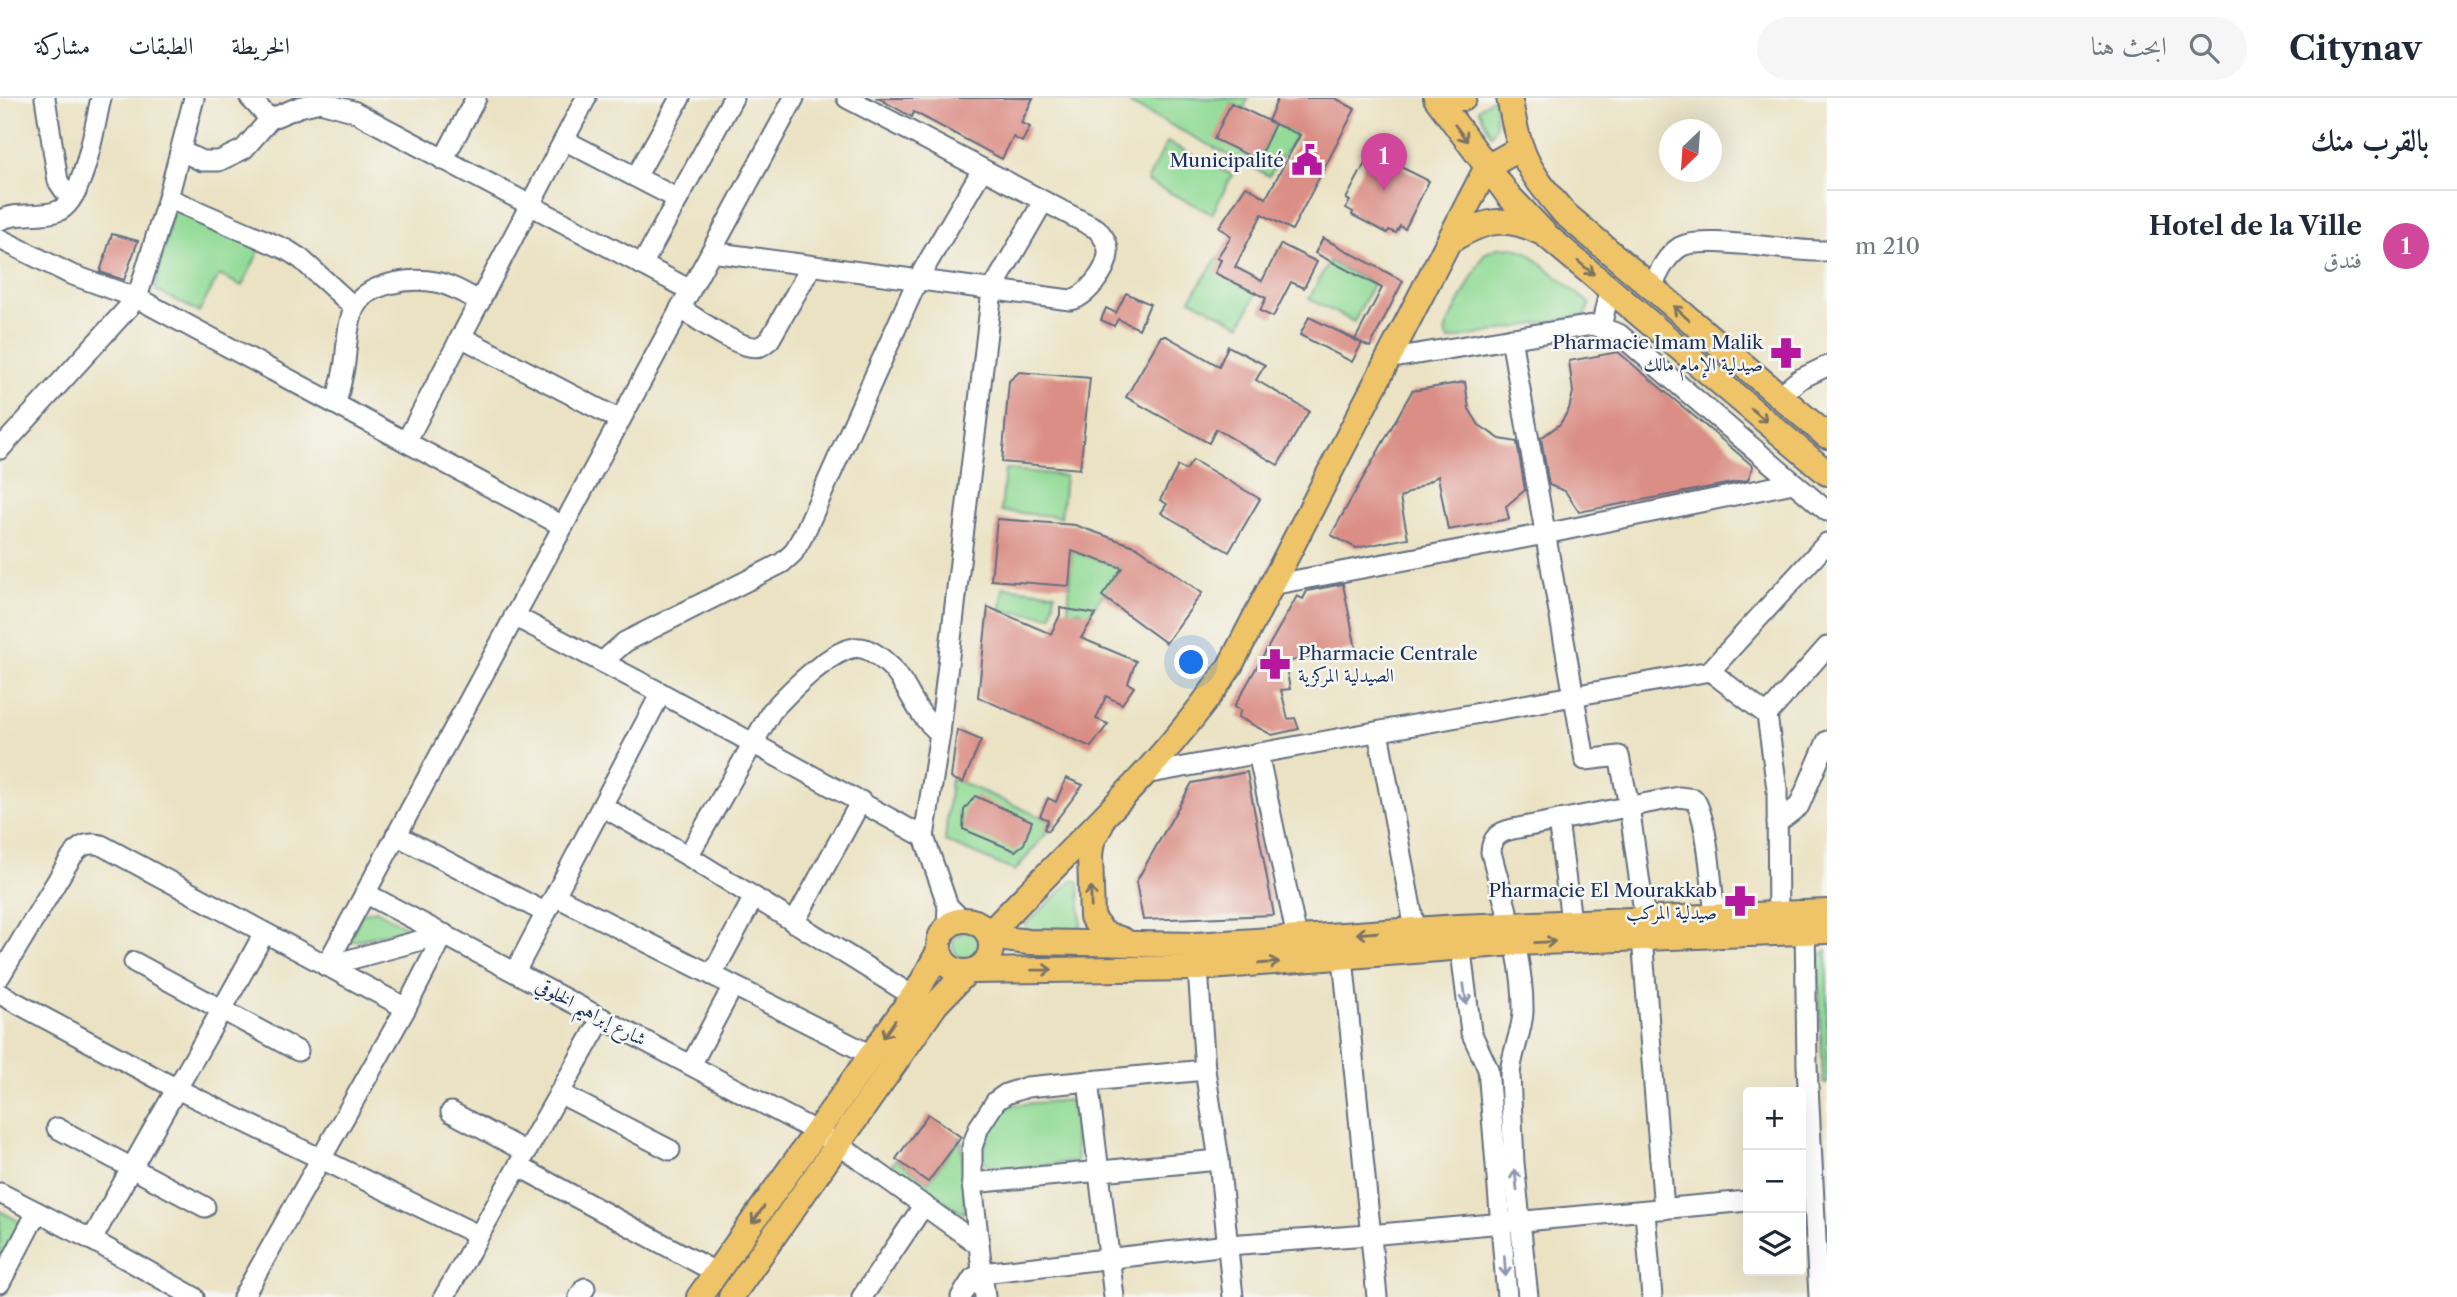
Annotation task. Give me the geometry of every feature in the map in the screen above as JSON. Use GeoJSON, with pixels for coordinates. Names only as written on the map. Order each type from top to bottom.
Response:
{"type":"FeatureCollection","features":[{"type":"Feature","properties":{"kind":"main road"},"geometry":{"type":"LineString","coordinates":[[1436,98],[1509,196],[1547,236],[1820,467]]}},
{"type":"Feature","properties":{"kind":"main road"},"geometry":{"type":"LineString","coordinates":[[1449,98],[1464,98]]}},
{"type":"Feature","properties":{"kind":"main road"},"geometry":{"type":"LineString","coordinates":[[1509,98],[1521,148],[1540,184],[1564,213],[1827,436]]}},
{"type":"Feature","properties":{"kind":"main road"},"geometry":{"type":"LineString","coordinates":[[1521,148],[1487,167],[1230,666],[1212,693],[1145,774],[1033,887],[939,943],[939,951],[946,964],[959,972],[970,972],[1197,956],[1343,958],[1459,938],[1816,922]]}},
{"type":"Feature","properties":{"kind":"main road"},"geometry":{"type":"LineString","coordinates":[[1450,241],[1481,224],[1502,221],[1517,222],[1547,236]]}},
{"type":"Feature","properties":{"kind":"main road"},"geometry":{"type":"LineString","coordinates":[[1108,812],[1092,841],[1090,855],[1092,917],[1096,926],[1112,938],[1154,944],[1197,956],[1297,938],[1415,929],[1459,938]]}},
{"type":"Feature","properties":{"kind":"main road"},"geometry":{"type":"LineString","coordinates":[[1512,934],[1571,921],[1644,928],[1715,917],[1778,924]]}},
{"type":"Feature","properties":{"kind":"main road"},"geometry":{"type":"LineString","coordinates":[[968,924],[1028,942],[1154,944]]}},
{"type":"Feature","properties":{"kind":"main road"},"geometry":{"type":"LineString","coordinates":[[699,1297],[936,1004],[970,972],[987,961],[992,945],[968,924]]}},
{"type":"Feature","properties":{"kind":"main road"},"geometry":{"type":"LineString","coordinates":[[732,1297],[828,1138],[871,1055],[913,996],[939,951]]}},
{"type":"Feature","properties":{"kind":"street"},"geometry":{"type":"LineString","coordinates":[[46,98],[58,181],[64,190],[76,192]]}},
{"type":"Feature","properties":{"kind":"street"},"geometry":{"type":"LineString","coordinates":[[0,220],[8,216],[57,212],[66,208],[76,192],[90,148],[101,98]]}},
{"type":"Feature","properties":{"kind":"street"},"geometry":{"type":"LineString","coordinates":[[0,449],[137,298],[194,98]]}},
{"type":"Feature","properties":{"kind":"street"},"geometry":{"type":"LineString","coordinates":[[250,98],[270,119]]}},
{"type":"Feature","properties":{"kind":"street"},"geometry":{"type":"LineString","coordinates":[[443,160],[476,98]]}},
{"type":"Feature","properties":{"kind":"street"},"geometry":{"type":"LineString","coordinates":[[406,442],[586,98]]}},
{"type":"Feature","properties":{"kind":"street"},"geometry":{"type":"LineString","coordinates":[[636,177],[680,98]]}},
{"type":"Feature","properties":{"kind":"street"},"geometry":{"type":"LineString","coordinates":[[642,265],[733,98]]}},
{"type":"Feature","properties":{"kind":"street"},"geometry":{"type":"LineString","coordinates":[[326,966],[794,98]]}},
{"type":"Feature","properties":{"kind":"street"},"geometry":{"type":"LineString","coordinates":[[710,252],[1077,299],[1088,290],[1106,262],[1108,254],[1107,244],[1097,229],[847,98]]}},
{"type":"Feature","properties":{"kind":"street"},"geometry":{"type":"LineString","coordinates":[[181,151],[202,161],[219,161],[244,149],[270,119],[320,102],[356,104],[443,160],[690,290]]}},
{"type":"Feature","properties":{"kind":"street"},"geometry":{"type":"LineString","coordinates":[[564,140],[678,199]]}},
{"type":"Feature","properties":{"kind":"street"},"geometry":{"type":"LineString","coordinates":[[602,662],[625,642],[770,571],[793,553],[804,534],[918,279],[982,170]]}},
{"type":"Feature","properties":{"kind":"street"},"geometry":{"type":"LineString","coordinates":[[167,198],[287,250],[301,259],[354,307]]}},
{"type":"Feature","properties":{"kind":"street"},"geometry":{"type":"LineString","coordinates":[[924,837],[940,733],[992,290],[1043,202]]}},
{"type":"Feature","properties":{"kind":"street"},"geometry":{"type":"LineString","coordinates":[[0,239],[70,274],[137,298],[563,526]]}},
{"type":"Feature","properties":{"kind":"street"},"geometry":{"type":"LineString","coordinates":[[1652,287],[1670,256],[1682,246],[1695,242],[1827,251]]}},
{"type":"Feature","properties":{"kind":"street"},"geometry":{"type":"LineString","coordinates":[[680,308],[738,342],[751,347],[761,346],[770,339],[811,267]]}},
{"type":"Feature","properties":{"kind":"street"},"geometry":{"type":"LineString","coordinates":[[336,404],[354,307],[368,293],[418,279],[451,287],[480,302]]}},
{"type":"Feature","properties":{"kind":"street"},"geometry":{"type":"LineString","coordinates":[[1601,327],[1610,288]]}},
{"type":"Feature","properties":{"kind":"street"},"geometry":{"type":"LineString","coordinates":[[1387,359],[1593,325],[1601,327],[1619,334],[1827,511]]}},
{"type":"Feature","properties":{"kind":"street"},"geometry":{"type":"LineString","coordinates":[[461,337],[620,420]]}},
{"type":"Feature","properties":{"kind":"street"},"geometry":{"type":"LineString","coordinates":[[1511,338],[1585,760],[1619,756],[1629,806],[1644,928],[1654,1210],[1652,1297]]}},
{"type":"Feature","properties":{"kind":"street"},"geometry":{"type":"LineString","coordinates":[[1779,396],[1800,379],[1827,366]]}},
{"type":"Feature","properties":{"kind":"street"},"geometry":{"type":"LineString","coordinates":[[1271,585],[1795,484],[1820,467]]}},
{"type":"Feature","properties":{"kind":"street"},"geometry":{"type":"LineString","coordinates":[[1145,774],[1710,671],[1827,543]]}},
{"type":"Feature","properties":{"kind":"street"},"geometry":{"type":"LineString","coordinates":[[514,616],[924,837],[968,924]]}},
{"type":"Feature","properties":{"kind":"street"},"geometry":{"type":"LineString","coordinates":[[1767,715],[1827,647]]}},
{"type":"Feature","properties":{"kind":"street"},"geometry":{"type":"LineString","coordinates":[[688,856],[771,712],[783,698],[831,659],[847,650],[861,648],[877,656],[892,669],[926,722],[940,733]]}},
{"type":"Feature","properties":{"kind":"street"},"geometry":{"type":"LineString","coordinates":[[1710,671],[1767,715],[1777,789],[1778,924]]}},
{"type":"Feature","properties":{"kind":"street"},"geometry":{"type":"LineString","coordinates":[[515,972],[661,693]]}},
{"type":"Feature","properties":{"kind":"street"},"geometry":{"type":"LineString","coordinates":[[1378,732],[1415,929]]}},
{"type":"Feature","properties":{"kind":"street"},"geometry":{"type":"LineString","coordinates":[[1777,823],[1799,806],[1827,741]]}},
{"type":"Feature","properties":{"kind":"street"},"geometry":{"type":"LineString","coordinates":[[1258,753],[1297,938]]}},
{"type":"Feature","properties":{"kind":"street"},"geometry":{"type":"LineString","coordinates":[[1507,1297],[1511,1222],[1510,1075],[1523,1016],[1521,974],[1491,852],[1494,838],[1505,831],[1629,806],[1679,797],[1694,799],[1699,805],[1703,821],[1715,917]]}},
{"type":"Feature","properties":{"kind":"street"},"geometry":{"type":"LineString","coordinates":[[794,923],[861,801]]}},
{"type":"Feature","properties":{"kind":"street"},"geometry":{"type":"LineString","coordinates":[[601,806],[688,856],[913,996]]}},
{"type":"Feature","properties":{"kind":"street"},"geometry":{"type":"LineString","coordinates":[[1558,820],[1571,921]]}},
{"type":"Feature","properties":{"kind":"street"},"geometry":{"type":"LineString","coordinates":[[396,835],[712,975],[871,1055]]}},
{"type":"Feature","properties":{"kind":"street"},"geometry":{"type":"LineString","coordinates":[[0,976],[69,861],[83,845],[92,843],[101,845],[406,1008]]}},
{"type":"Feature","properties":{"kind":"street","name":"شارع إبراهيم الخلوقي"},"geometry":{"type":"LineString","coordinates":[[365,893],[828,1138],[979,1245]]}},
{"type":"Feature","properties":{"kind":"street"},"geometry":{"type":"LineString","coordinates":[[712,975],[754,897]]}},
{"type":"Feature","properties":{"kind":"street"},"geometry":{"type":"LineString","coordinates":[[1816,922],[1807,1066],[1807,1196],[1819,1297]]}},
{"type":"Feature","properties":{"kind":"street"},"geometry":{"type":"LineString","coordinates":[[92,1240],[130,1169],[224,1010],[264,933]]}},
{"type":"Feature","properties":{"kind":"street"},"geometry":{"type":"LineString","coordinates":[[326,966],[444,934]]}},
{"type":"Feature","properties":{"kind":"street"},"geometry":{"type":"LineString","coordinates":[[243,1297],[406,1008],[444,934]]}},
{"type":"Feature","properties":{"kind":"street"},"geometry":{"type":"LineString","coordinates":[[1459,938],[1471,1032],[1488,1069],[1511,1222],[1528,1297]]}},
{"type":"Feature","properties":{"kind":"street"},"geometry":{"type":"LineString","coordinates":[[1197,956],[1205,1070],[1219,1160],[1233,1297]]}},
{"type":"Feature","properties":{"kind":"street"},"geometry":{"type":"LineString","coordinates":[[1343,958],[1377,1297]]}},
{"type":"Feature","properties":{"kind":"street"},"geometry":{"type":"LineString","coordinates":[[134,962],[298,1051]]}},
{"type":"Feature","properties":{"kind":"street"},"geometry":{"type":"LineString","coordinates":[[691,1065],[733,986]]}},
{"type":"Feature","properties":{"kind":"street"},"geometry":{"type":"LineString","coordinates":[[0,994],[177,1089],[478,1236]]}},
{"type":"Feature","properties":{"kind":"street"},"geometry":{"type":"LineString","coordinates":[[444,1297],[602,1018]]}},
{"type":"Feature","properties":{"kind":"street"},"geometry":{"type":"LineString","coordinates":[[1480,1054],[1513,1052]]}},
{"type":"Feature","properties":{"kind":"street"},"geometry":{"type":"LineString","coordinates":[[985,1297],[972,1183],[972,1147],[979,1127],[996,1101],[1006,1094],[1027,1087],[1205,1070]]}},
{"type":"Feature","properties":{"kind":"street"},"geometry":{"type":"LineString","coordinates":[[1088,1081],[1114,1297]]}},
{"type":"Feature","properties":{"kind":"street"},"geometry":{"type":"LineString","coordinates":[[559,1093],[670,1150]]}},
{"type":"Feature","properties":{"kind":"street"},"geometry":{"type":"LineString","coordinates":[[451,1111],[522,1159],[717,1273]]}},
{"type":"Feature","properties":{"kind":"street"},"geometry":{"type":"LineString","coordinates":[[57,1128],[205,1207]]}},
{"type":"Feature","properties":{"kind":"street"},"geometry":{"type":"LineString","coordinates":[[972,1183],[1219,1160]]}},
{"type":"Feature","properties":{"kind":"street"},"geometry":{"type":"LineString","coordinates":[[0,1193],[194,1297]]}},
{"type":"Feature","properties":{"kind":"street"},"geometry":{"type":"LineString","coordinates":[[961,1297],[973,1278],[982,1273],[1228,1245],[1369,1236],[1743,1201]]}},
{"type":"Feature","properties":{"kind":"street"},"geometry":{"type":"LineString","coordinates":[[862,1297],[924,1205]]}},
{"type":"Feature","properties":{"kind":"street"},"geometry":{"type":"LineString","coordinates":[[0,1283],[37,1212]]}},
{"type":"Feature","properties":{"kind":"green space"},"geometry":{"type":"Polygon","coordinates":[[[1133,98],[1248,98],[1244,109],[1232,104],[1258,159],[1275,124],[1294,132],[1296,136],[1269,176],[1130,104],[1133,98]]]}},
{"type":"Feature","properties":{"kind":"green space"},"geometry":{"type":"Polygon","coordinates":[[[1494,98],[1496,126],[1491,135],[1478,109],[1494,98]]]}},
{"type":"Feature","properties":{"kind":"green space"},"geometry":{"type":"Polygon","coordinates":[[[1167,142],[1232,175],[1212,214],[1147,181],[1167,142]]]}},
{"type":"Feature","properties":{"kind":"green space"},"geometry":{"type":"Polygon","coordinates":[[[173,208],[261,247],[242,286],[219,275],[199,312],[155,290],[173,208]]]}},
{"type":"Feature","properties":{"kind":"green space"},"geometry":{"type":"Polygon","coordinates":[[[1512,247],[1527,252],[1590,304],[1585,315],[1448,340],[1445,332],[1448,324],[1484,254],[1497,248],[1512,247]]]}},
{"type":"Feature","properties":{"kind":"green space"},"geometry":{"type":"Polygon","coordinates":[[[1217,258],[1256,293],[1241,325],[1190,299],[1217,258]]]}},
{"type":"Feature","properties":{"kind":"green space"},"geometry":{"type":"Polygon","coordinates":[[[1329,261],[1373,284],[1354,322],[1309,299],[1329,261]]]}},
{"type":"Feature","properties":{"kind":"green space"},"geometry":{"type":"Polygon","coordinates":[[[1005,469],[1065,476],[1061,517],[1001,511],[1005,469]]]}},
{"type":"Feature","properties":{"kind":"green space"},"geometry":{"type":"Polygon","coordinates":[[[1072,551],[1122,568],[1088,615],[1079,610],[1068,612],[1072,551]]]}},
{"type":"Feature","properties":{"kind":"green space"},"geometry":{"type":"Polygon","coordinates":[[[1003,587],[1055,593],[1052,616],[1001,611],[1003,587]]]}},
{"type":"Feature","properties":{"kind":"green space"},"geometry":{"type":"Polygon","coordinates":[[[951,778],[1055,823],[1015,871],[945,841],[951,778]]]}},
{"type":"Feature","properties":{"kind":"green space"},"geometry":{"type":"Polygon","coordinates":[[[1073,880],[1079,882],[1081,926],[1077,930],[1027,930],[1025,925],[1073,880]]]}},
{"type":"Feature","properties":{"kind":"green space"},"geometry":{"type":"Polygon","coordinates":[[[376,910],[407,928],[349,942],[362,914],[376,910]]]}},
{"type":"Feature","properties":{"kind":"green space"},"geometry":{"type":"Polygon","coordinates":[[[966,932],[975,936],[979,945],[975,954],[966,958],[957,954],[953,945],[957,936],[966,932]]]}},
{"type":"Feature","properties":{"kind":"green space"},"geometry":{"type":"Polygon","coordinates":[[[1827,950],[1827,1084],[1823,1083],[1818,958],[1827,950]]]}},
{"type":"Feature","properties":{"kind":"green space"},"geometry":{"type":"Polygon","coordinates":[[[1072,1100],[1077,1161],[999,1170],[987,1164],[982,1157],[995,1120],[1002,1110],[1012,1105],[1072,1100]]]}},
{"type":"Feature","properties":{"kind":"green space"},"geometry":{"type":"Polygon","coordinates":[[[961,1137],[963,1213],[891,1166],[896,1159],[928,1182],[961,1137]]]}},
{"type":"Feature","properties":{"kind":"green space"},"geometry":{"type":"Polygon","coordinates":[[[0,1211],[20,1222],[0,1259],[0,1211]]]}},
{"type":"Feature","properties":{"kind":"building"},"geometry":{"type":"Polygon","coordinates":[[[878,98],[1033,98],[1021,123],[1030,127],[1022,142],[1013,137],[1002,159],[914,112],[912,117],[878,98]]]}},
{"type":"Feature","properties":{"kind":"building"},"geometry":{"type":"Polygon","coordinates":[[[1278,98],[1335,98],[1355,109],[1292,230],[1262,214],[1235,267],[1262,281],[1281,244],[1317,262],[1304,288],[1291,282],[1273,317],[1260,311],[1266,298],[1215,273],[1221,260],[1217,258],[1231,236],[1219,227],[1246,186],[1266,198],[1300,135],[1268,121],[1278,98]]]}},
{"type":"Feature","properties":{"kind":"building"},"geometry":{"type":"Polygon","coordinates":[[[1231,103],[1275,124],[1258,160],[1214,139],[1231,103]]]}},
{"type":"Feature","properties":{"kind":"building"},"geometry":{"type":"Polygon","coordinates":[[[1371,152],[1429,181],[1405,229],[1400,226],[1396,233],[1389,230],[1387,233],[1352,215],[1353,212],[1346,208],[1350,201],[1346,199],[1371,152]]]}},
{"type":"Feature","properties":{"kind":"building"},"geometry":{"type":"Polygon","coordinates":[[[112,234],[138,241],[124,280],[100,272],[112,234]]]}},
{"type":"Feature","properties":{"kind":"building"},"geometry":{"type":"Polygon","coordinates":[[[1323,238],[1403,281],[1370,347],[1355,340],[1382,288],[1315,253],[1323,238]]]}},
{"type":"Feature","properties":{"kind":"building"},"geometry":{"type":"Polygon","coordinates":[[[1126,293],[1150,304],[1139,329],[1118,319],[1114,326],[1101,320],[1106,308],[1116,313],[1126,293]]]}},
{"type":"Feature","properties":{"kind":"building"},"geometry":{"type":"Polygon","coordinates":[[[1309,317],[1362,343],[1352,362],[1300,335],[1309,317]]]}},
{"type":"Feature","properties":{"kind":"building"},"geometry":{"type":"Polygon","coordinates":[[[1161,336],[1166,336],[1219,366],[1228,346],[1265,365],[1256,380],[1309,411],[1278,465],[1216,429],[1209,443],[1126,397],[1161,336]]]}},
{"type":"Feature","properties":{"kind":"building"},"geometry":{"type":"Polygon","coordinates":[[[1618,352],[1753,466],[1748,480],[1579,512],[1565,491],[1549,485],[1541,438],[1560,424],[1569,409],[1573,392],[1569,361],[1618,352]]]}},
{"type":"Feature","properties":{"kind":"building"},"geometry":{"type":"Polygon","coordinates":[[[1019,372],[1090,378],[1080,469],[1002,462],[1009,381],[1019,372]]]}},
{"type":"Feature","properties":{"kind":"building"},"geometry":{"type":"Polygon","coordinates":[[[1465,382],[1469,409],[1479,425],[1500,439],[1517,442],[1525,490],[1506,506],[1509,519],[1448,530],[1438,476],[1400,498],[1408,538],[1356,548],[1331,535],[1412,391],[1465,382]]]}},
{"type":"Feature","properties":{"kind":"building"},"geometry":{"type":"Polygon","coordinates":[[[1193,460],[1260,499],[1229,552],[1161,513],[1167,504],[1160,500],[1178,466],[1186,470],[1193,460]]]}},
{"type":"Feature","properties":{"kind":"building"},"geometry":{"type":"Polygon","coordinates":[[[997,519],[1075,525],[1137,547],[1202,593],[1166,643],[1102,596],[1122,568],[1072,551],[1069,586],[991,580],[997,519]]]}},
{"type":"Feature","properties":{"kind":"building"},"geometry":{"type":"Polygon","coordinates":[[[1343,584],[1356,649],[1285,662],[1290,689],[1281,690],[1288,719],[1295,718],[1299,729],[1272,735],[1238,717],[1241,710],[1234,707],[1297,596],[1303,599],[1307,591],[1343,584]]]}},
{"type":"Feature","properties":{"kind":"building"},"geometry":{"type":"Polygon","coordinates":[[[988,607],[1051,634],[1060,615],[1060,608],[1096,614],[1081,638],[1136,661],[1128,683],[1134,687],[1122,704],[1106,696],[1096,719],[1108,724],[1091,747],[978,697],[988,607]]]}},
{"type":"Feature","properties":{"kind":"building"},"geometry":{"type":"Polygon","coordinates":[[[957,730],[981,740],[963,783],[951,778],[957,730]]]}},
{"type":"Feature","properties":{"kind":"building"},"geometry":{"type":"Polygon","coordinates":[[[1247,772],[1274,915],[1143,920],[1136,882],[1192,783],[1247,772]]]}},
{"type":"Feature","properties":{"kind":"building"},"geometry":{"type":"Polygon","coordinates":[[[1066,778],[1083,785],[1048,831],[1044,829],[1048,820],[1040,816],[1048,798],[1056,802],[1066,778]]]}},
{"type":"Feature","properties":{"kind":"building"},"geometry":{"type":"Polygon","coordinates":[[[975,796],[1032,821],[1024,844],[1015,851],[963,829],[964,810],[975,796]]]}},
{"type":"Feature","properties":{"kind":"building"},"geometry":{"type":"Polygon","coordinates":[[[928,1114],[961,1137],[928,1182],[896,1159],[928,1114]]]}},
{"type":"Feature","properties":{"kind":"place","name":"Municipalité"},"geometry":{"type":"Point","coordinates":[1307,160]}},
{"type":"Feature","properties":{"kind":"place","name":"Hotel de la Ville"},"geometry":{"type":"Point","coordinates":[1384,191]}},
{"type":"Feature","properties":{"kind":"place","name":"Pharmacie Imam Malik صيدلية الإمام مالك"},"geometry":{"type":"Point","coordinates":[1786,353]}},
{"type":"Feature","properties":{"kind":"place","name":"Pharmacie Centrale الصيدلية المركزية"},"geometry":{"type":"Point","coordinates":[1275,664]}},
{"type":"Feature","properties":{"kind":"place","name":"Pharmacie El Mourakkab صيدلية المركب"},"geometry":{"type":"Point","coordinates":[1740,901]}}]}
